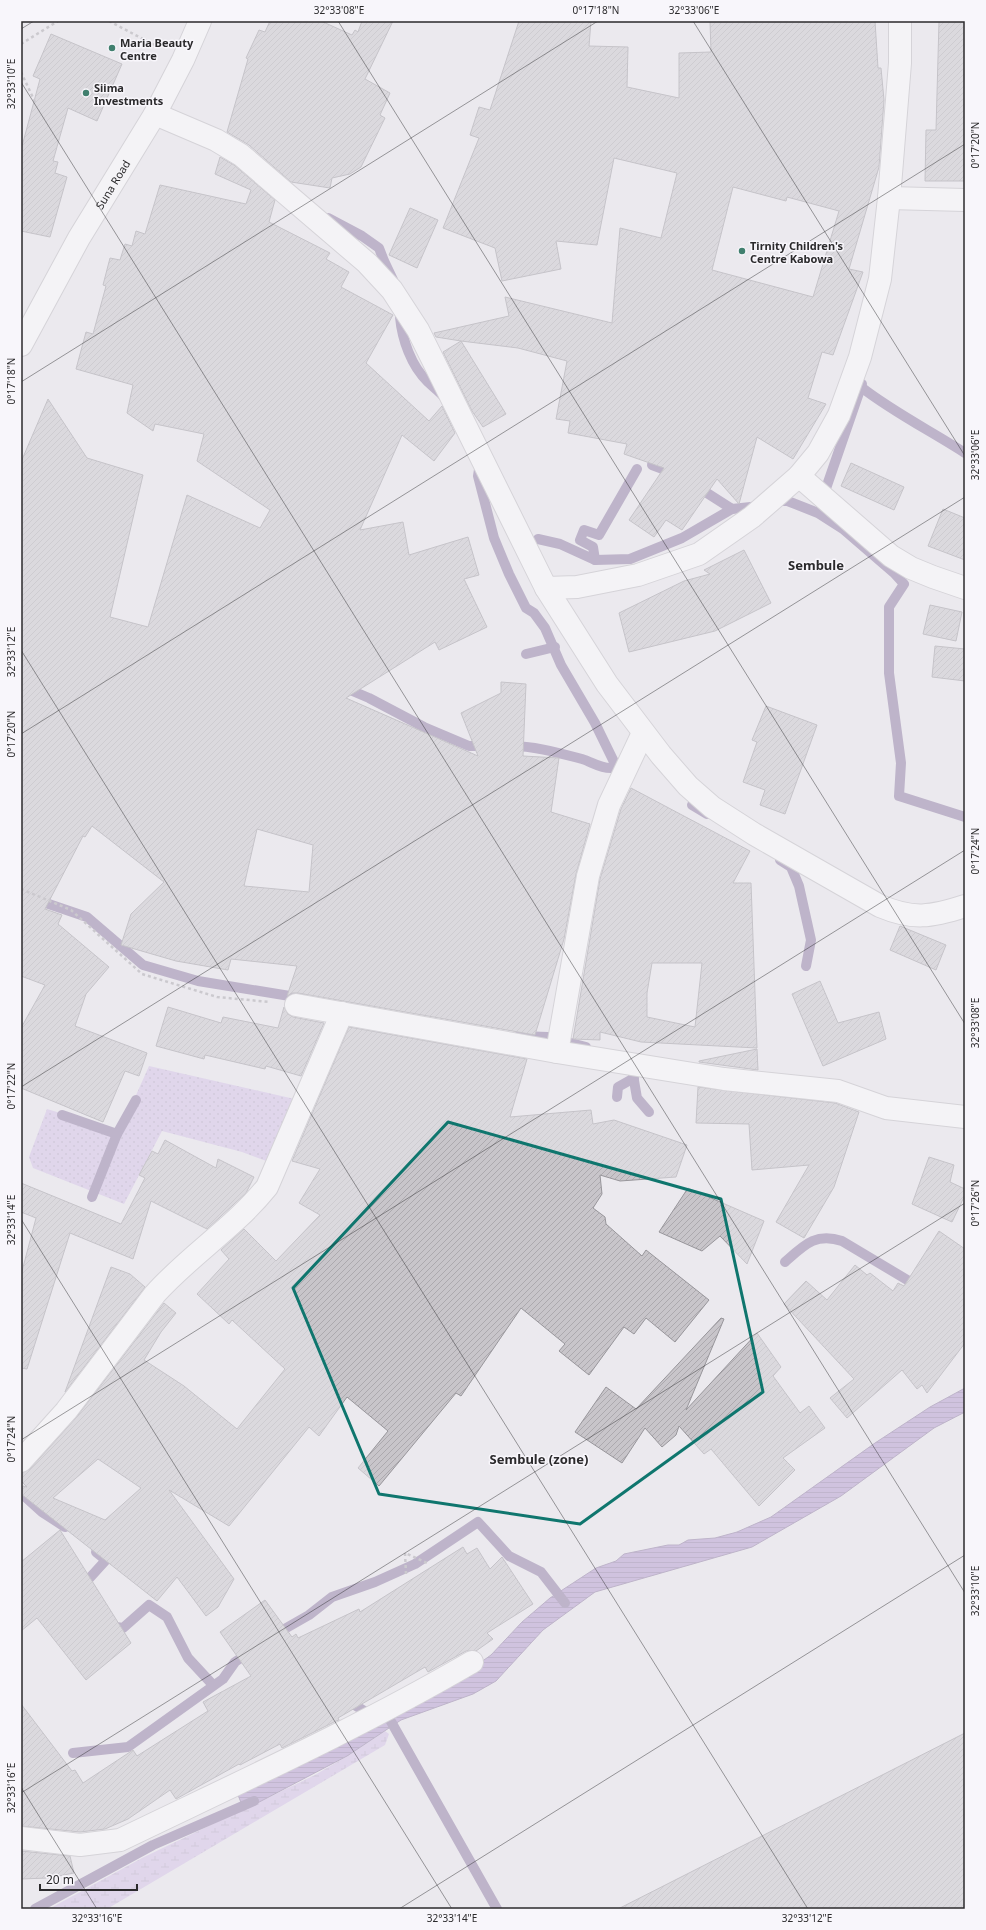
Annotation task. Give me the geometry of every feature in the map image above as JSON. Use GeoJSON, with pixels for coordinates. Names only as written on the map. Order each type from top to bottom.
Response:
{"type":"FeatureCollection","features":[{"type":"Feature","properties":{"kind":"street","name":"Suna Road"},"geometry":{"type":"LineString","coordinates":[[21,345],[80,238],[154,114],[183,60],[200,21]]}},
{"type":"Feature","properties":{"kind":"street"},"geometry":{"type":"LineString","coordinates":[[546,588],[577,587],[638,575],[699,554],[752,517],[799,476],[818,453],[839,415],[860,357],[880,279],[889,198],[900,63],[900,21]]}},
{"type":"Feature","properties":{"kind":"street"},"geometry":{"type":"LineString","coordinates":[[154,114],[216,140],[242,155],[368,263],[392,290],[418,330],[546,588],[607,684],[643,733],[688,786],[712,807],[754,834],[880,906],[898,914],[918,916],[933,915],[965,906]]}},
{"type":"Feature","properties":{"kind":"street"},"geometry":{"type":"LineString","coordinates":[[889,198],[965,200]]}},
{"type":"Feature","properties":{"kind":"street"},"geometry":{"type":"LineString","coordinates":[[799,476],[891,556],[910,568],[933,578],[965,588]]}},
{"type":"Feature","properties":{"kind":"street"},"geometry":{"type":"LineString","coordinates":[[557,1052],[588,876],[609,805],[643,733]]}},
{"type":"Feature","properties":{"kind":"street"},"geometry":{"type":"LineString","coordinates":[[296,1005],[557,1052],[734,1080],[838,1091],[886,1108],[965,1117]]}},
{"type":"Feature","properties":{"kind":"street"},"geometry":{"type":"LineString","coordinates":[[21,1461],[66,1411],[155,1294],[170,1277],[251,1207],[267,1187],[342,1014]]}},
{"type":"Feature","properties":{"kind":"street"},"geometry":{"type":"LineString","coordinates":[[21,1838],[80,1845],[120,1840],[339,1733],[440,1681],[472,1662]]}},
{"type":"Feature","properties":{"kind":"path"},"geometry":{"type":"LineString","coordinates":[[21,44],[58,21]]}},
{"type":"Feature","properties":{"kind":"path"},"geometry":{"type":"LineString","coordinates":[[109,21],[183,60]]}},
{"type":"Feature","properties":{"kind":"path"},"geometry":{"type":"LineString","coordinates":[[21,72],[35,102]]}},
{"type":"Feature","properties":{"kind":"path"},"geometry":{"type":"LineString","coordinates":[[21,889],[71,910],[142,974],[217,997],[296,1005]]}},
{"type":"Feature","properties":{"kind":"path"},"geometry":{"type":"LineString","coordinates":[[406,1574],[405,1553],[427,1563]]}},
{"type":"Feature","properties":{"kind":"highlighted area"},"geometry":{"type":"Polygon","coordinates":[[[448,1122],[721,1199],[763,1392],[580,1524],[379,1494],[293,1288],[448,1122]]]}},
{"type":"Feature","properties":{"kind":"green space"},"geometry":{"type":"Polygon","coordinates":[[[149,1066],[299,1100],[269,1162],[242,1152],[162,1131],[124,1204],[33,1168],[29,1157],[47,1109],[120,1131],[149,1066]]]}},
{"type":"Feature","properties":{"kind":"green space"},"geometry":{"type":"Polygon","coordinates":[[[385,1731],[389,1734],[385,1745],[107,1909],[49,1909],[142,1858],[315,1775],[385,1731]]]}},
{"type":"Feature","properties":{"kind":"shaded area"},"geometry":{"type":"Polygon","coordinates":[[[965,1388],[965,1412],[934,1428],[841,1496],[752,1547],[595,1592],[543,1630],[496,1681],[473,1694],[401,1720],[347,1756],[244,1810],[236,1790],[467,1672],[491,1655],[522,1622],[550,1598],[596,1568],[616,1561],[624,1554],[668,1545],[679,1545],[688,1540],[715,1538],[737,1532],[771,1517],[875,1443],[930,1407],[965,1388]]]}},
{"type":"Feature","properties":{"kind":"building"},"geometry":{"type":"Polygon","coordinates":[[[270,21],[321,21],[352,35],[355,30],[358,32],[362,21],[393,21],[365,79],[390,93],[380,115],[385,118],[361,167],[350,174],[332,178],[330,188],[291,182],[249,145],[227,132],[248,59],[246,58],[259,30],[265,32],[270,21]]]}},
{"type":"Feature","properties":{"kind":"building"},"geometry":{"type":"Polygon","coordinates":[[[519,21],[591,21],[589,46],[628,47],[627,87],[679,98],[679,53],[711,52],[710,21],[875,21],[878,68],[881,68],[884,100],[879,167],[849,269],[863,272],[833,355],[822,352],[808,398],[826,404],[793,459],[757,437],[739,504],[717,479],[682,530],[666,520],[654,537],[629,520],[664,468],[624,454],[627,444],[568,433],[570,421],[556,419],[567,361],[518,348],[436,337],[434,333],[509,316],[505,297],[612,323],[620,228],[661,238],[677,173],[614,158],[597,245],[556,241],[561,269],[502,281],[495,248],[443,228],[479,138],[470,135],[479,107],[490,110],[519,21]],[[733,187],[712,270],[813,297],[839,211],[787,197],[786,201],[733,187]]]}},
{"type":"Feature","properties":{"kind":"building"},"geometry":{"type":"Polygon","coordinates":[[[939,21],[965,21],[965,181],[925,181],[926,130],[936,130],[939,21]]]}},
{"type":"Feature","properties":{"kind":"building"},"geometry":{"type":"Polygon","coordinates":[[[51,34],[122,64],[97,121],[68,108],[53,161],[58,162],[55,173],[67,177],[50,237],[21,231],[21,150],[40,79],[33,76],[51,34]]]}},
{"type":"Feature","properties":{"kind":"building"},"geometry":{"type":"Polygon","coordinates":[[[220,157],[234,165],[275,200],[269,222],[330,253],[326,259],[349,272],[341,287],[393,315],[366,363],[429,421],[442,406],[455,433],[434,461],[402,435],[360,530],[403,522],[409,555],[468,537],[479,575],[464,579],[487,627],[439,650],[435,642],[346,698],[478,756],[461,713],[501,693],[501,682],[526,684],[523,756],[559,758],[551,812],[590,824],[576,874],[564,939],[535,1035],[298,993],[292,993],[287,996],[297,966],[231,959],[228,970],[176,961],[121,945],[131,914],[164,882],[92,826],[85,837],[83,836],[45,909],[62,915],[58,924],[109,967],[86,994],[75,1026],[147,1053],[139,1076],[125,1071],[103,1122],[21,1088],[21,1028],[45,985],[21,976],[21,462],[48,399],[87,458],[143,475],[110,617],[148,627],[187,495],[260,528],[270,510],[197,461],[204,434],[155,424],[153,431],[127,413],[133,385],[76,369],[86,332],[93,334],[106,286],[103,285],[110,258],[120,260],[125,244],[132,246],[136,231],[145,234],[160,185],[246,204],[251,190],[215,174],[220,157]],[[257,829],[244,886],[309,892],[313,845],[257,829]]]}},
{"type":"Feature","properties":{"kind":"building"},"geometry":{"type":"Polygon","coordinates":[[[410,208],[438,220],[417,268],[389,255],[410,208]]]}},
{"type":"Feature","properties":{"kind":"building"},"geometry":{"type":"Polygon","coordinates":[[[461,341],[506,414],[483,427],[472,411],[443,352],[461,341]]]}},
{"type":"Feature","properties":{"kind":"building"},"geometry":{"type":"Polygon","coordinates":[[[851,463],[904,487],[894,510],[841,486],[851,463]]]}},
{"type":"Feature","properties":{"kind":"building"},"geometry":{"type":"Polygon","coordinates":[[[943,509],[965,518],[965,560],[928,546],[943,509]]]}},
{"type":"Feature","properties":{"kind":"building"},"geometry":{"type":"Polygon","coordinates":[[[744,550],[771,603],[715,631],[629,652],[619,613],[684,581],[710,574],[704,570],[744,550]]]}},
{"type":"Feature","properties":{"kind":"building"},"geometry":{"type":"Polygon","coordinates":[[[930,605],[962,612],[956,641],[923,634],[930,605]]]}},
{"type":"Feature","properties":{"kind":"building"},"geometry":{"type":"Polygon","coordinates":[[[935,646],[965,649],[965,681],[932,677],[935,646]]]}},
{"type":"Feature","properties":{"kind":"building"},"geometry":{"type":"Polygon","coordinates":[[[766,706],[817,725],[785,814],[760,805],[765,790],[743,782],[757,742],[752,740],[766,706]]]}},
{"type":"Feature","properties":{"kind":"building"},"geometry":{"type":"Polygon","coordinates":[[[631,788],[750,851],[733,883],[751,883],[757,1048],[641,1042],[600,1032],[600,1040],[573,1039],[600,879],[621,809],[631,788]],[[652,963],[647,993],[647,1017],[695,1027],[702,963],[652,963]]]}},
{"type":"Feature","properties":{"kind":"building"},"geometry":{"type":"Polygon","coordinates":[[[900,926],[946,945],[936,970],[890,950],[900,926]]]}},
{"type":"Feature","properties":{"kind":"building"},"geometry":{"type":"Polygon","coordinates":[[[820,981],[838,1023],[879,1012],[886,1039],[823,1066],[792,994],[820,981]]]}},
{"type":"Feature","properties":{"kind":"building"},"geometry":{"type":"Polygon","coordinates":[[[168,1007],[221,1023],[223,1017],[278,1028],[284,1007],[288,1014],[293,1017],[324,1023],[301,1076],[266,1066],[265,1069],[205,1055],[204,1059],[156,1046],[168,1007]]]}},
{"type":"Feature","properties":{"kind":"building"},"geometry":{"type":"Polygon","coordinates":[[[349,1027],[527,1059],[510,1117],[591,1110],[593,1124],[614,1120],[687,1145],[676,1177],[620,1181],[600,1175],[602,1194],[593,1208],[605,1217],[606,1224],[642,1256],[646,1250],[709,1300],[675,1342],[646,1318],[634,1334],[624,1327],[589,1375],[559,1351],[565,1344],[521,1308],[461,1396],[456,1393],[379,1486],[358,1468],[388,1431],[347,1397],[319,1436],[309,1427],[229,1526],[169,1490],[234,1579],[218,1607],[206,1616],[177,1577],[157,1601],[21,1494],[23,1486],[27,1487],[21,1481],[21,1473],[30,1469],[75,1419],[164,1303],[176,1313],[161,1332],[144,1360],[184,1386],[237,1429],[285,1369],[232,1320],[229,1324],[197,1294],[229,1259],[221,1250],[244,1229],[276,1261],[320,1215],[299,1203],[320,1169],[292,1161],[349,1027]],[[98,1459],[53,1498],[105,1520],[141,1488],[98,1459]]]}},
{"type":"Feature","properties":{"kind":"building"},"geometry":{"type":"Polygon","coordinates":[[[757,1049],[758,1070],[699,1062],[699,1061],[757,1049]]]}},
{"type":"Feature","properties":{"kind":"building"},"geometry":{"type":"Polygon","coordinates":[[[698,1087],[835,1103],[859,1112],[834,1187],[804,1238],[776,1222],[809,1165],[752,1170],[749,1124],[696,1123],[698,1087]]]}},
{"type":"Feature","properties":{"kind":"building"},"geometry":{"type":"Polygon","coordinates":[[[165,1140],[216,1168],[218,1159],[254,1177],[246,1193],[207,1229],[151,1201],[133,1259],[70,1233],[27,1369],[21,1368],[21,1275],[36,1218],[21,1212],[21,1183],[121,1224],[145,1178],[139,1175],[152,1151],[158,1154],[165,1140]]]}},
{"type":"Feature","properties":{"kind":"building"},"geometry":{"type":"Polygon","coordinates":[[[929,1157],[954,1165],[950,1182],[965,1189],[965,1195],[952,1222],[912,1204],[929,1157]]]}},
{"type":"Feature","properties":{"kind":"building"},"geometry":{"type":"Polygon","coordinates":[[[688,1188],[764,1221],[747,1264],[720,1236],[702,1251],[659,1232],[688,1188]]]}},
{"type":"Feature","properties":{"kind":"building"},"geometry":{"type":"Polygon","coordinates":[[[939,1231],[965,1249],[965,1343],[927,1393],[922,1385],[917,1389],[902,1370],[847,1418],[830,1398],[854,1379],[784,1304],[806,1281],[827,1300],[855,1265],[867,1275],[870,1273],[893,1291],[898,1283],[904,1286],[939,1231]]]}},
{"type":"Feature","properties":{"kind":"building"},"geometry":{"type":"Polygon","coordinates":[[[111,1267],[130,1274],[145,1287],[65,1392],[111,1267]]]}},
{"type":"Feature","properties":{"kind":"building"},"geometry":{"type":"Polygon","coordinates":[[[721,1318],[724,1319],[686,1410],[757,1333],[781,1367],[773,1376],[800,1413],[809,1406],[825,1428],[783,1458],[795,1470],[759,1506],[711,1449],[704,1454],[679,1426],[676,1435],[662,1447],[645,1428],[622,1463],[575,1432],[606,1387],[636,1409],[721,1318]]]}},
{"type":"Feature","properties":{"kind":"building"},"geometry":{"type":"Polygon","coordinates":[[[60,1530],[131,1643],[86,1680],[37,1618],[21,1631],[21,1562],[60,1530]]]}},
{"type":"Feature","properties":{"kind":"building"},"geometry":{"type":"Polygon","coordinates":[[[463,1547],[467,1554],[477,1548],[490,1569],[502,1557],[533,1604],[487,1633],[493,1639],[476,1651],[466,1651],[428,1672],[425,1667],[338,1718],[339,1720],[282,1748],[280,1744],[240,1765],[239,1764],[176,1799],[170,1790],[128,1819],[105,1829],[80,1832],[21,1826],[21,1704],[72,1771],[75,1770],[83,1783],[133,1750],[137,1756],[208,1711],[203,1702],[251,1676],[220,1632],[265,1600],[292,1637],[296,1634],[298,1638],[359,1609],[360,1612],[463,1547]]]}},
{"type":"Feature","properties":{"kind":"building"},"geometry":{"type":"Polygon","coordinates":[[[965,1733],[965,1909],[618,1909],[965,1733]]]}},
{"type":"Feature","properties":{"kind":"building"},"geometry":{"type":"Polygon","coordinates":[[[21,1851],[70,1856],[74,1873],[48,1878],[21,1879],[21,1851]]]}},
{"type":"Feature","properties":{"kind":"waterway"},"geometry":{"type":"LineString","coordinates":[[328,218],[362,236],[379,248],[393,280]]}},
{"type":"Feature","properties":{"kind":"waterway"},"geometry":{"type":"LineString","coordinates":[[400,317],[405,343],[412,360],[422,376],[444,397]]}},
{"type":"Feature","properties":{"kind":"waterway"},"geometry":{"type":"LineString","coordinates":[[823,497],[862,384]]}},
{"type":"Feature","properties":{"kind":"waterway"},"geometry":{"type":"LineString","coordinates":[[861,387],[899,413],[965,453]]}},
{"type":"Feature","properties":{"kind":"waterway"},"geometry":{"type":"LineString","coordinates":[[480,463],[478,476],[494,538],[509,574],[526,608],[534,613],[545,628],[561,665],[595,723],[615,764],[612,768],[608,768],[556,752],[529,747],[511,746]]}},
{"type":"Feature","properties":{"kind":"waterway"},"geometry":{"type":"LineString","coordinates":[[652,465],[676,474]]}},
{"type":"Feature","properties":{"kind":"waterway"},"geometry":{"type":"LineString","coordinates":[[595,560],[593,547],[580,540],[584,530],[599,535],[637,469]]}},
{"type":"Feature","properties":{"kind":"waterway"},"geometry":{"type":"LineString","coordinates":[[696,486],[732,509],[760,506]]}},
{"type":"Feature","properties":{"kind":"waterway"},"geometry":{"type":"LineString","coordinates":[[775,503],[785,500],[818,513],[843,529],[894,573],[904,584],[889,607],[889,673],[901,763],[899,796],[965,817]]}},
{"type":"Feature","properties":{"kind":"waterway"},"geometry":{"type":"LineString","coordinates":[[538,539],[560,544],[595,560],[630,559],[682,538],[732,509]]}},
{"type":"Feature","properties":{"kind":"waterway"},"geometry":{"type":"LineString","coordinates":[[526,654],[555,647]]}},
{"type":"Feature","properties":{"kind":"waterway"},"geometry":{"type":"LineString","coordinates":[[343,687],[369,698],[424,727],[469,746],[487,746]]}},
{"type":"Feature","properties":{"kind":"waterway"},"geometry":{"type":"LineString","coordinates":[[692,805],[707,814]]}},
{"type":"Feature","properties":{"kind":"waterway"},"geometry":{"type":"LineString","coordinates":[[780,860],[791,867],[799,886],[811,940],[806,966]]}},
{"type":"Feature","properties":{"kind":"waterway"},"geometry":{"type":"LineString","coordinates":[[21,890],[31,898],[87,917],[143,965],[198,981],[302,998]]}},
{"type":"Feature","properties":{"kind":"waterway"},"geometry":{"type":"LineString","coordinates":[[519,1036],[548,1037],[586,1047]]}},
{"type":"Feature","properties":{"kind":"waterway"},"geometry":{"type":"LineString","coordinates":[[631,1063],[637,1098],[649,1112]]}},
{"type":"Feature","properties":{"kind":"waterway"},"geometry":{"type":"LineString","coordinates":[[617,1097],[618,1087],[634,1078]]}},
{"type":"Feature","properties":{"kind":"waterway"},"geometry":{"type":"LineString","coordinates":[[92,1197],[117,1134],[136,1100]]}},
{"type":"Feature","properties":{"kind":"waterway"},"geometry":{"type":"LineString","coordinates":[[62,1115],[117,1134]]}},
{"type":"Feature","properties":{"kind":"waterway"},"geometry":{"type":"LineString","coordinates":[[785,1262],[798,1250],[811,1242],[825,1238],[833,1239],[842,1241],[919,1287]]}},
{"type":"Feature","properties":{"kind":"waterway"},"geometry":{"type":"LineString","coordinates":[[21,1493],[42,1512],[65,1527]]}},
{"type":"Feature","properties":{"kind":"waterway"},"geometry":{"type":"LineString","coordinates":[[274,1635],[309,1615],[332,1597],[375,1582],[415,1564],[478,1522],[509,1556],[541,1572],[565,1603]]}},
{"type":"Feature","properties":{"kind":"waterway"},"geometry":{"type":"LineString","coordinates":[[86,1588],[86,1582],[106,1560],[96,1552]]}},
{"type":"Feature","properties":{"kind":"waterway"},"geometry":{"type":"LineString","coordinates":[[109,1626],[123,1628],[149,1605],[167,1617],[188,1658],[213,1685]]}},
{"type":"Feature","properties":{"kind":"waterway"},"geometry":{"type":"LineString","coordinates":[[73,1753],[128,1747],[223,1679],[235,1662],[251,1651]]}},
{"type":"Feature","properties":{"kind":"waterway"},"geometry":{"type":"LineString","coordinates":[[353,1704],[374,1717]]}},
{"type":"Feature","properties":{"kind":"waterway"},"geometry":{"type":"LineString","coordinates":[[389,1718],[497,1909]]}},
{"type":"Feature","properties":{"kind":"waterway"},"geometry":{"type":"LineString","coordinates":[[35,1909],[153,1845],[254,1801]]}},
{"type":"Feature","properties":{"kind":"place","name":"Maria Beauty Centre"},"geometry":{"type":"Point","coordinates":[112,48]}},
{"type":"Feature","properties":{"kind":"place","name":"Siima Investments"},"geometry":{"type":"Point","coordinates":[86,93]}},
{"type":"Feature","properties":{"kind":"place","name":"Tirnity Children's Centre Kabowa"},"geometry":{"type":"Point","coordinates":[742,251]}},
{"type":"Feature","properties":{"kind":"district","name":"Sembule"},"geometry":{"type":"Point","coordinates":[816,565]}},
{"type":"Feature","properties":{"kind":"district","name":"Sembule (zone)"},"geometry":{"type":"Point","coordinates":[539,1459]}}]}
